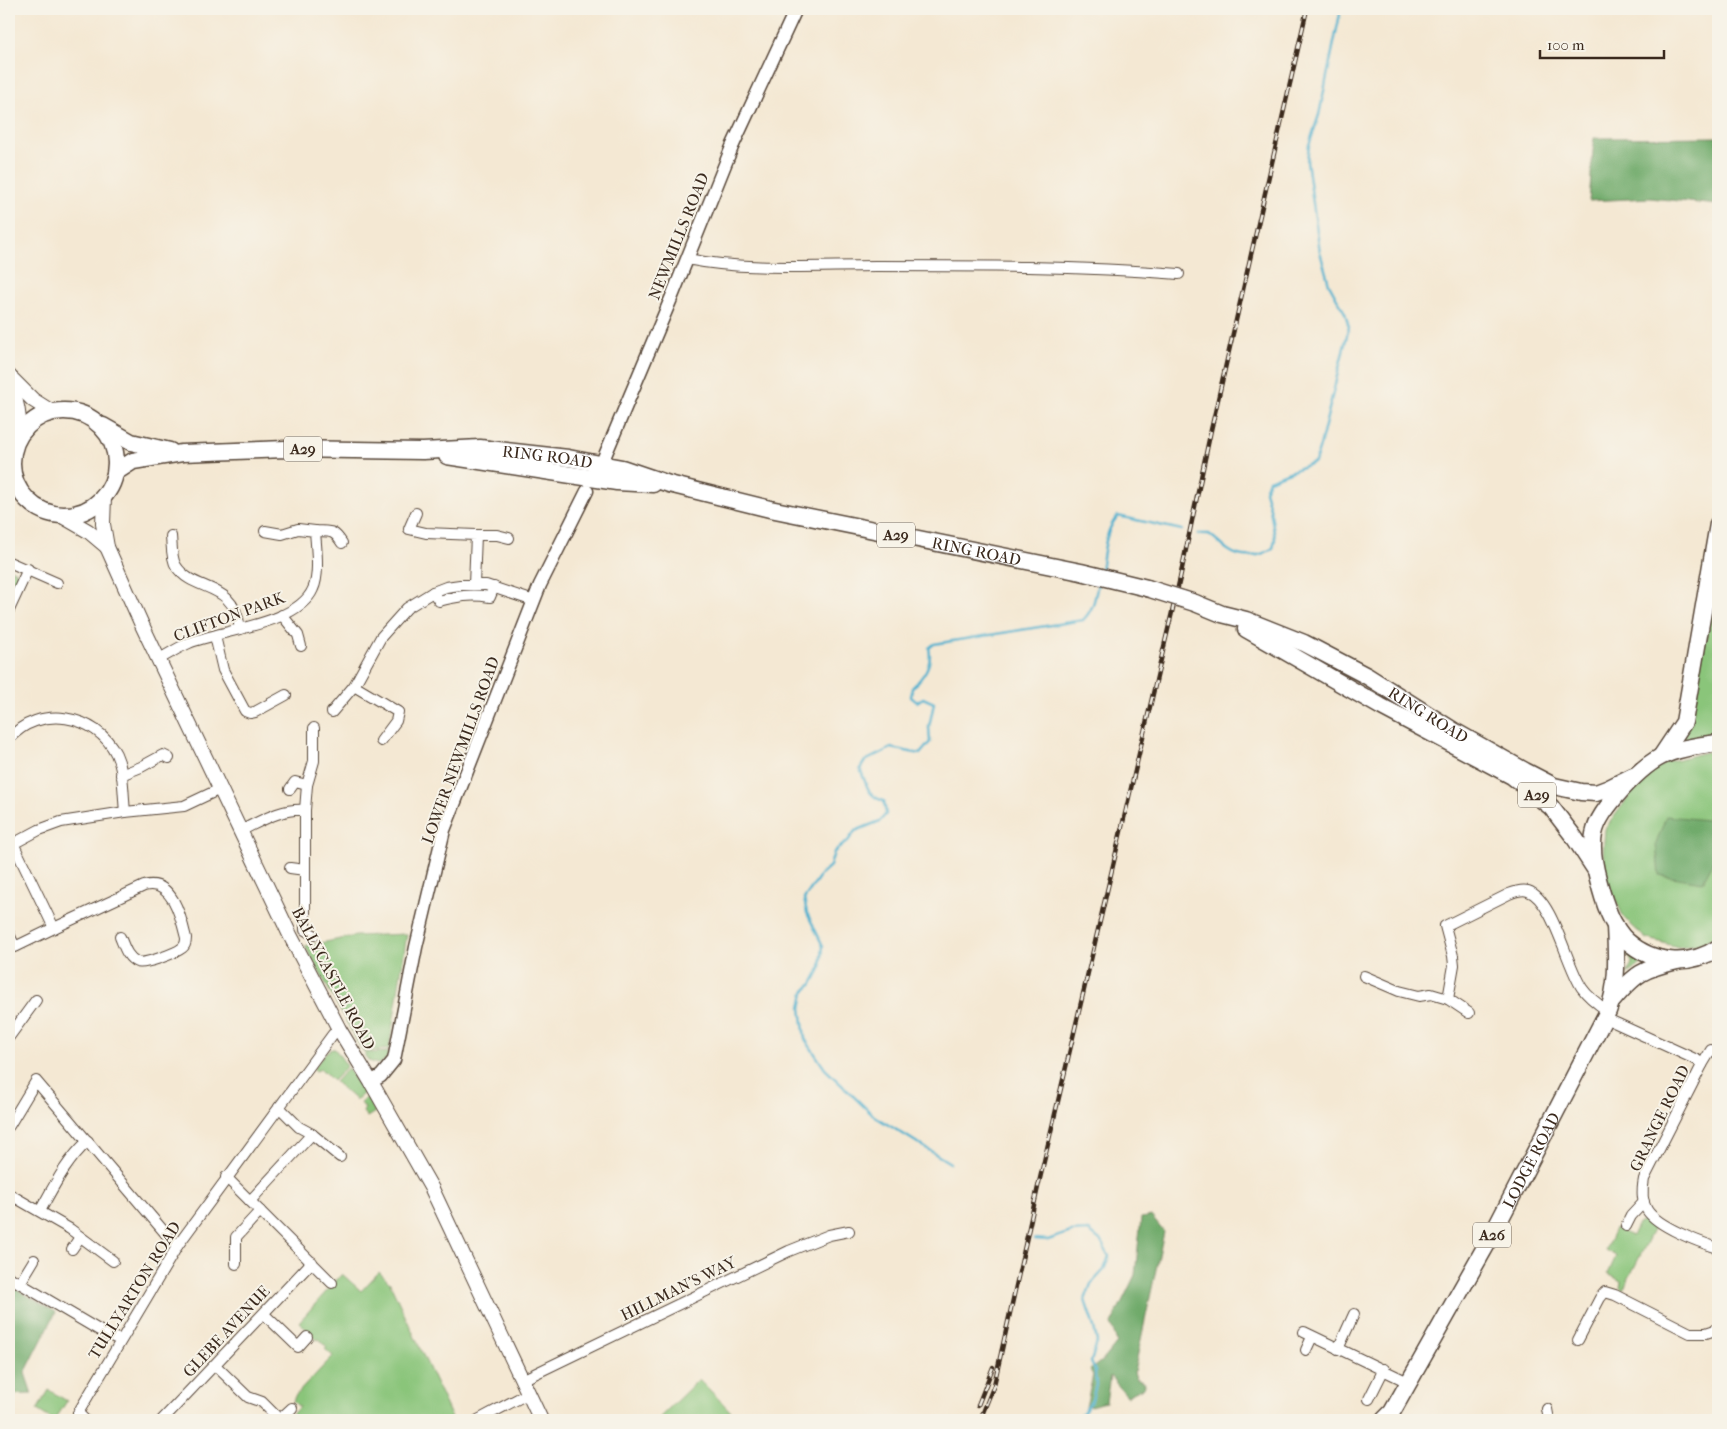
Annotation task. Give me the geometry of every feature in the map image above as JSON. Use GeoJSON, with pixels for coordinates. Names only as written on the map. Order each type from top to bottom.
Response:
{"type":"FeatureCollection","features":[{"type":"Feature","properties":{"kind":"main road"},"geometry":{"type":"LineString","coordinates":[[9,375],[33,400],[52,412]]}},
{"type":"Feature","properties":{"kind":"main road"},"geometry":{"type":"LineString","coordinates":[[9,382],[19,410],[20,426],[13,447],[11,467],[13,478],[21,494],[35,507]]}},
{"type":"Feature","properties":{"kind":"main road","name":"A29"},"geometry":{"type":"LineString","coordinates":[[52,412],[70,411],[86,416],[99,424]]}},
{"type":"Feature","properties":{"kind":"main road"},"geometry":{"type":"LineString","coordinates":[[13,447],[26,427],[34,420],[52,412]]}},
{"type":"Feature","properties":{"kind":"main road","name":"RING ROAD"},"geometry":{"type":"LineString","coordinates":[[99,424],[131,442],[182,453]]}},
{"type":"Feature","properties":{"kind":"main road"},"geometry":{"type":"LineString","coordinates":[[9,497],[48,514],[74,515],[90,509],[104,497],[112,484],[116,472],[116,457],[111,440],[99,424]]}},
{"type":"Feature","properties":{"kind":"main road","name":"RING ROAD"},"geometry":{"type":"LineString","coordinates":[[116,472],[133,461],[182,453],[285,449],[423,451],[480,448],[568,458],[594,478],[622,468],[669,484],[770,509],[1081,572],[1147,588],[1195,603],[1222,614],[1246,620],[1304,643],[1347,665],[1454,731],[1554,786],[1596,793],[1635,775]]}},
{"type":"Feature","properties":{"kind":"main road","name":"BALLYCASTLE ROAD"},"geometry":{"type":"LineString","coordinates":[[104,497],[103,524],[106,547],[220,789],[294,943],[339,1029],[432,1189],[541,1420]]}},
{"type":"Feature","properties":{"kind":"main road","name":"BALLYCASTLE ROAD"},"geometry":{"type":"LineString","coordinates":[[62,516],[88,532],[106,547]]}},
{"type":"Feature","properties":{"kind":"main road"},"geometry":{"type":"LineString","coordinates":[[1662,755],[1684,722],[1718,524]]}},
{"type":"Feature","properties":{"kind":"main road","name":"RING ROAD"},"geometry":{"type":"LineString","coordinates":[[1222,614],[1380,706],[1512,776],[1550,807],[1574,837],[1595,870]]}},
{"type":"Feature","properties":{"kind":"main road"},"geometry":{"type":"LineString","coordinates":[[1246,620],[1295,645],[1358,682]]}},
{"type":"Feature","properties":{"kind":"main road","name":"A29"},"geometry":{"type":"LineString","coordinates":[[1718,743],[1662,755],[1644,766],[1607,807],[1598,823],[1593,841],[1595,870],[1600,887],[1615,925],[1626,940],[1657,958],[1677,961],[1711,959],[1718,948]]}},
{"type":"Feature","properties":{"kind":"main road","name":"LODGE ROAD"},"geometry":{"type":"LineString","coordinates":[[1609,1010],[1616,954],[1615,925]]}},
{"type":"Feature","properties":{"kind":"main road","name":"LODGE ROAD"},"geometry":{"type":"LineString","coordinates":[[1389,1418],[1497,1226],[1609,1010],[1625,986],[1644,970],[1677,961]]}},
{"type":"Feature","properties":{"kind":"street","name":"NEWMILLS ROAD"},"geometry":{"type":"LineString","coordinates":[[594,478],[687,259],[732,147],[796,9]]}},
{"type":"Feature","properties":{"kind":"street"},"geometry":{"type":"LineString","coordinates":[[687,259],[709,263],[773,266],[995,266],[1137,270],[1179,274]]}},
{"type":"Feature","properties":{"kind":"street","name":"LOWER NEWMILLS ROAD"},"geometry":{"type":"LineString","coordinates":[[371,1082],[381,1076],[394,1060],[416,947],[444,830],[540,585],[594,478]]}},
{"type":"Feature","properties":{"kind":"street"},"geometry":{"type":"LineString","coordinates":[[416,512],[409,529],[426,533],[476,536],[497,535],[509,538]]}},
{"type":"Feature","properties":{"kind":"street"},"geometry":{"type":"LineString","coordinates":[[265,531],[282,534],[298,529],[331,531],[337,535],[342,543]]}},
{"type":"Feature","properties":{"kind":"street","name":"CLIFTON PARK"},"geometry":{"type":"LineString","coordinates":[[159,659],[189,643],[282,615],[305,602],[314,587],[316,562],[315,531]]}},
{"type":"Feature","properties":{"kind":"street"},"geometry":{"type":"LineString","coordinates":[[170,536],[177,567],[192,580],[216,590],[224,596],[238,618],[240,629]]}},
{"type":"Feature","properties":{"kind":"street"},"geometry":{"type":"LineString","coordinates":[[474,585],[476,536]]}},
{"type":"Feature","properties":{"kind":"street"},"geometry":{"type":"LineString","coordinates":[[9,562],[57,583]]}},
{"type":"Feature","properties":{"kind":"street"},"geometry":{"type":"LineString","coordinates":[[9,610],[28,569]]}},
{"type":"Feature","properties":{"kind":"street"},"geometry":{"type":"LineString","coordinates":[[332,712],[354,686],[381,637],[407,608],[433,592],[446,587],[474,585],[494,587],[534,601]]}},
{"type":"Feature","properties":{"kind":"street"},"geometry":{"type":"LineString","coordinates":[[433,592],[439,601],[458,596],[490,597],[494,587]]}},
{"type":"Feature","properties":{"kind":"street"},"geometry":{"type":"LineString","coordinates":[[282,615],[298,635],[301,646]]}},
{"type":"Feature","properties":{"kind":"street"},"geometry":{"type":"LineString","coordinates":[[214,636],[223,670],[245,711],[250,713],[256,712],[286,695]]}},
{"type":"Feature","properties":{"kind":"street"},"geometry":{"type":"LineString","coordinates":[[354,686],[398,712],[396,721],[381,742]]}},
{"type":"Feature","properties":{"kind":"street"},"geometry":{"type":"LineString","coordinates":[[9,739],[31,722],[44,719],[61,718],[83,722],[102,734],[116,755],[121,775],[125,812]]}},
{"type":"Feature","properties":{"kind":"street"},"geometry":{"type":"LineString","coordinates":[[314,728],[314,761],[307,785],[305,810],[305,930],[314,934]]}},
{"type":"Feature","properties":{"kind":"street"},"geometry":{"type":"LineString","coordinates":[[121,775],[163,755],[169,758]]}},
{"type":"Feature","properties":{"kind":"street"},"geometry":{"type":"LineString","coordinates":[[290,789],[295,782],[307,785]]}},
{"type":"Feature","properties":{"kind":"street"},"geometry":{"type":"LineString","coordinates":[[54,928],[11,845],[39,830],[61,822],[125,812],[184,806],[220,789]]}},
{"type":"Feature","properties":{"kind":"street"},"geometry":{"type":"LineString","coordinates":[[240,831],[275,814],[285,811],[305,810]]}},
{"type":"Feature","properties":{"kind":"street"},"geometry":{"type":"LineString","coordinates":[[290,868],[305,870]]}},
{"type":"Feature","properties":{"kind":"street"},"geometry":{"type":"LineString","coordinates":[[9,934],[12,949],[144,886],[155,885],[164,889],[173,900],[186,942],[182,949],[144,964],[131,958],[126,952],[120,937]]}},
{"type":"Feature","properties":{"kind":"street","name":"GRANGE ROAD"},"geometry":{"type":"LineString","coordinates":[[1448,999],[1454,966],[1445,926],[1499,898],[1517,891],[1528,891],[1539,898],[1550,916],[1582,988],[1598,1005],[1697,1060],[1702,1065],[1644,1179],[1642,1191],[1644,1202]]}},
{"type":"Feature","properties":{"kind":"street"},"geometry":{"type":"LineString","coordinates":[[1364,976],[1419,996],[1431,994],[1448,999],[1469,1013]]}},
{"type":"Feature","properties":{"kind":"street"},"geometry":{"type":"LineString","coordinates":[[9,1037],[36,1000]]}},
{"type":"Feature","properties":{"kind":"street","name":"TULLYARTON ROAD"},"geometry":{"type":"LineString","coordinates":[[85,1420],[78,1413],[178,1245],[226,1177],[333,1034],[339,1029]]}},
{"type":"Feature","properties":{"kind":"street"},"geometry":{"type":"LineString","coordinates":[[1702,1065],[1711,1050]]}},
{"type":"Feature","properties":{"kind":"street"},"geometry":{"type":"LineString","coordinates":[[9,1126],[36,1081],[172,1241],[178,1245]]}},
{"type":"Feature","properties":{"kind":"street"},"geometry":{"type":"LineString","coordinates":[[279,1107],[299,1127],[312,1134],[340,1157]]}},
{"type":"Feature","properties":{"kind":"street"},"geometry":{"type":"LineString","coordinates":[[250,1201],[312,1134]]}},
{"type":"Feature","properties":{"kind":"street"},"geometry":{"type":"LineString","coordinates":[[40,1211],[68,1163],[88,1141]]}},
{"type":"Feature","properties":{"kind":"street"},"geometry":{"type":"LineString","coordinates":[[226,1177],[332,1283]]}},
{"type":"Feature","properties":{"kind":"street"},"geometry":{"type":"LineString","coordinates":[[9,1194],[40,1211],[113,1261]]}},
{"type":"Feature","properties":{"kind":"street"},"geometry":{"type":"LineString","coordinates":[[1626,1226],[1631,1216],[1644,1202],[1647,1210],[1658,1220],[1690,1239],[1718,1248]]}},
{"type":"Feature","properties":{"kind":"street"},"geometry":{"type":"LineString","coordinates":[[236,1264],[236,1237],[260,1211]]}},
{"type":"Feature","properties":{"kind":"street","name":"HILLMAN'S WAY"},"geometry":{"type":"LineString","coordinates":[[522,1380],[789,1251],[829,1235],[849,1231]]}},
{"type":"Feature","properties":{"kind":"street"},"geometry":{"type":"LineString","coordinates":[[72,1249],[80,1237]]}},
{"type":"Feature","properties":{"kind":"street"},"geometry":{"type":"LineString","coordinates":[[20,1284],[34,1260]]}},
{"type":"Feature","properties":{"kind":"street","name":"GLEBE AVENUE"},"geometry":{"type":"LineString","coordinates":[[167,1419],[312,1262]]}},
{"type":"Feature","properties":{"kind":"street"},"geometry":{"type":"LineString","coordinates":[[9,1277],[104,1333],[120,1340]]}},
{"type":"Feature","properties":{"kind":"street"},"geometry":{"type":"LineString","coordinates":[[1578,1340],[1607,1288],[1615,1295],[1690,1333],[1706,1333],[1718,1329]]}},
{"type":"Feature","properties":{"kind":"street"},"geometry":{"type":"LineString","coordinates":[[264,1314],[298,1347],[307,1337]]}},
{"type":"Feature","properties":{"kind":"street"},"geometry":{"type":"LineString","coordinates":[[1338,1349],[1354,1314]]}},
{"type":"Feature","properties":{"kind":"street"},"geometry":{"type":"LineString","coordinates":[[1306,1350],[1308,1335],[1384,1369],[1408,1382]]}},
{"type":"Feature","properties":{"kind":"street"},"geometry":{"type":"LineString","coordinates":[[215,1365],[248,1397],[262,1402],[279,1420],[292,1408]]}},
{"type":"Feature","properties":{"kind":"street"},"geometry":{"type":"LineString","coordinates":[[1369,1399],[1384,1369]]}},
{"type":"Feature","properties":{"kind":"street"},"geometry":{"type":"LineString","coordinates":[[478,1420],[529,1393]]}},
{"type":"Feature","properties":{"kind":"street"},"geometry":{"type":"LineString","coordinates":[[1547,1409],[1549,1420]]}},
{"type":"Feature","properties":{"kind":"green space"},"geometry":{"type":"Polygon","coordinates":[[[1718,137],[1718,205],[1650,198],[1589,201],[1594,138],[1718,137]]]}},
{"type":"Feature","properties":{"kind":"green space"},"geometry":{"type":"Polygon","coordinates":[[[1718,544],[1718,737],[1679,743],[1686,733],[1690,721],[1718,544]]]}},
{"type":"Feature","properties":{"kind":"green space"},"geometry":{"type":"Polygon","coordinates":[[[9,568],[18,573],[17,580],[19,582],[9,602],[9,568]]]}},
{"type":"Feature","properties":{"kind":"green space"},"geometry":{"type":"Polygon","coordinates":[[[1706,752],[1718,754],[1718,935],[1700,944],[1678,947],[1645,938],[1624,918],[1608,883],[1603,854],[1605,829],[1641,780],[1667,762],[1706,752]]]}},
{"type":"Feature","properties":{"kind":"green space"},"geometry":{"type":"Polygon","coordinates":[[[1666,816],[1707,820],[1718,817],[1718,852],[1703,882],[1659,875],[1656,844],[1666,816]]]}},
{"type":"Feature","properties":{"kind":"green space"},"geometry":{"type":"Polygon","coordinates":[[[407,934],[389,1049],[363,1052],[305,946],[356,936],[407,934]]]}},
{"type":"Feature","properties":{"kind":"green space"},"geometry":{"type":"Polygon","coordinates":[[[1625,949],[1644,962],[1627,974],[1632,963],[1625,949]]]}},
{"type":"Feature","properties":{"kind":"green space"},"geometry":{"type":"Polygon","coordinates":[[[335,1049],[347,1066],[333,1081],[321,1069],[316,1071],[313,1069],[326,1052],[335,1049]]]}},
{"type":"Feature","properties":{"kind":"green space"},"geometry":{"type":"Polygon","coordinates":[[[389,1052],[385,1060],[377,1064],[369,1061],[365,1056],[365,1053],[389,1052]]]}},
{"type":"Feature","properties":{"kind":"green space"},"geometry":{"type":"Polygon","coordinates":[[[348,1068],[364,1093],[356,1100],[335,1082],[348,1068]]]}},
{"type":"Feature","properties":{"kind":"green space"},"geometry":{"type":"Polygon","coordinates":[[[366,1097],[375,1112],[367,1117],[363,1112],[365,1108],[361,1103],[366,1097]]]}},
{"type":"Feature","properties":{"kind":"green space"},"geometry":{"type":"Polygon","coordinates":[[[1151,1216],[1164,1232],[1134,1372],[1136,1378],[1145,1382],[1143,1388],[1127,1396],[1110,1376],[1106,1402],[1086,1407],[1093,1375],[1090,1370],[1105,1358],[1117,1343],[1111,1324],[1135,1275],[1141,1218],[1151,1216]]]}},
{"type":"Feature","properties":{"kind":"green space"},"geometry":{"type":"Polygon","coordinates":[[[1642,1221],[1655,1226],[1623,1290],[1620,1288],[1621,1281],[1608,1274],[1616,1256],[1605,1250],[1615,1229],[1632,1236],[1637,1225],[1642,1221]]]}},
{"type":"Feature","properties":{"kind":"green space"},"geometry":{"type":"Polygon","coordinates":[[[379,1272],[390,1283],[452,1418],[450,1420],[286,1420],[299,1407],[293,1401],[295,1396],[333,1356],[325,1349],[327,1347],[319,1339],[317,1340],[299,1322],[342,1274],[361,1291],[379,1272]]]}},
{"type":"Feature","properties":{"kind":"green space"},"geometry":{"type":"Polygon","coordinates":[[[9,1285],[56,1312],[25,1373],[32,1394],[9,1395],[9,1285]]]}},
{"type":"Feature","properties":{"kind":"green space"},"geometry":{"type":"Polygon","coordinates":[[[699,1379],[739,1420],[657,1420],[699,1379]]]}},
{"type":"Feature","properties":{"kind":"green space"},"geometry":{"type":"Polygon","coordinates":[[[49,1390],[67,1401],[55,1420],[37,1410],[49,1390]]]}},
{"type":"Feature","properties":{"kind":"waterway"},"geometry":{"type":"LineString","coordinates":[[1198,534],[1209,534],[1228,550],[1239,555],[1251,556],[1262,554],[1273,548],[1275,539],[1265,491],[1269,480],[1315,462],[1320,446],[1349,327],[1345,313],[1329,284],[1320,252],[1307,161],[1309,145],[1319,115],[1341,9]]}},
{"type":"Feature","properties":{"kind":"waterway"},"geometry":{"type":"LineString","coordinates":[[1101,571],[1108,534],[1118,516],[1182,530]]}},
{"type":"Feature","properties":{"kind":"waterway"},"geometry":{"type":"LineString","coordinates":[[950,1163],[874,1116],[825,1069],[805,1039],[801,1008],[804,992],[812,984],[821,967],[823,946],[807,913],[804,899],[821,874],[830,866],[834,852],[848,841],[855,831],[880,821],[886,814],[884,801],[874,796],[866,785],[860,769],[865,761],[891,748],[920,754],[930,742],[929,727],[934,703],[923,698],[917,702],[911,697],[912,688],[920,680],[930,660],[929,648],[934,644],[1083,620],[1092,607],[1098,583]]}},
{"type":"Feature","properties":{"kind":"waterway"},"geometry":{"type":"LineString","coordinates":[[1035,1239],[1048,1240],[1071,1232],[1089,1231],[1100,1240],[1109,1256],[1104,1270],[1091,1284],[1085,1300],[1097,1342],[1091,1362],[1095,1371],[1096,1385],[1092,1400],[1084,1412],[1073,1420]]}},
{"type":"Feature","properties":{"kind":"railway"},"geometry":{"type":"LineString","coordinates":[[980,1420],[994,1385],[1038,1187],[1180,578],[1211,430],[1307,9]]}},
{"type":"Feature","properties":{"kind":"railway"},"geometry":{"type":"LineString","coordinates":[[978,1405],[993,1367]]}}]}
